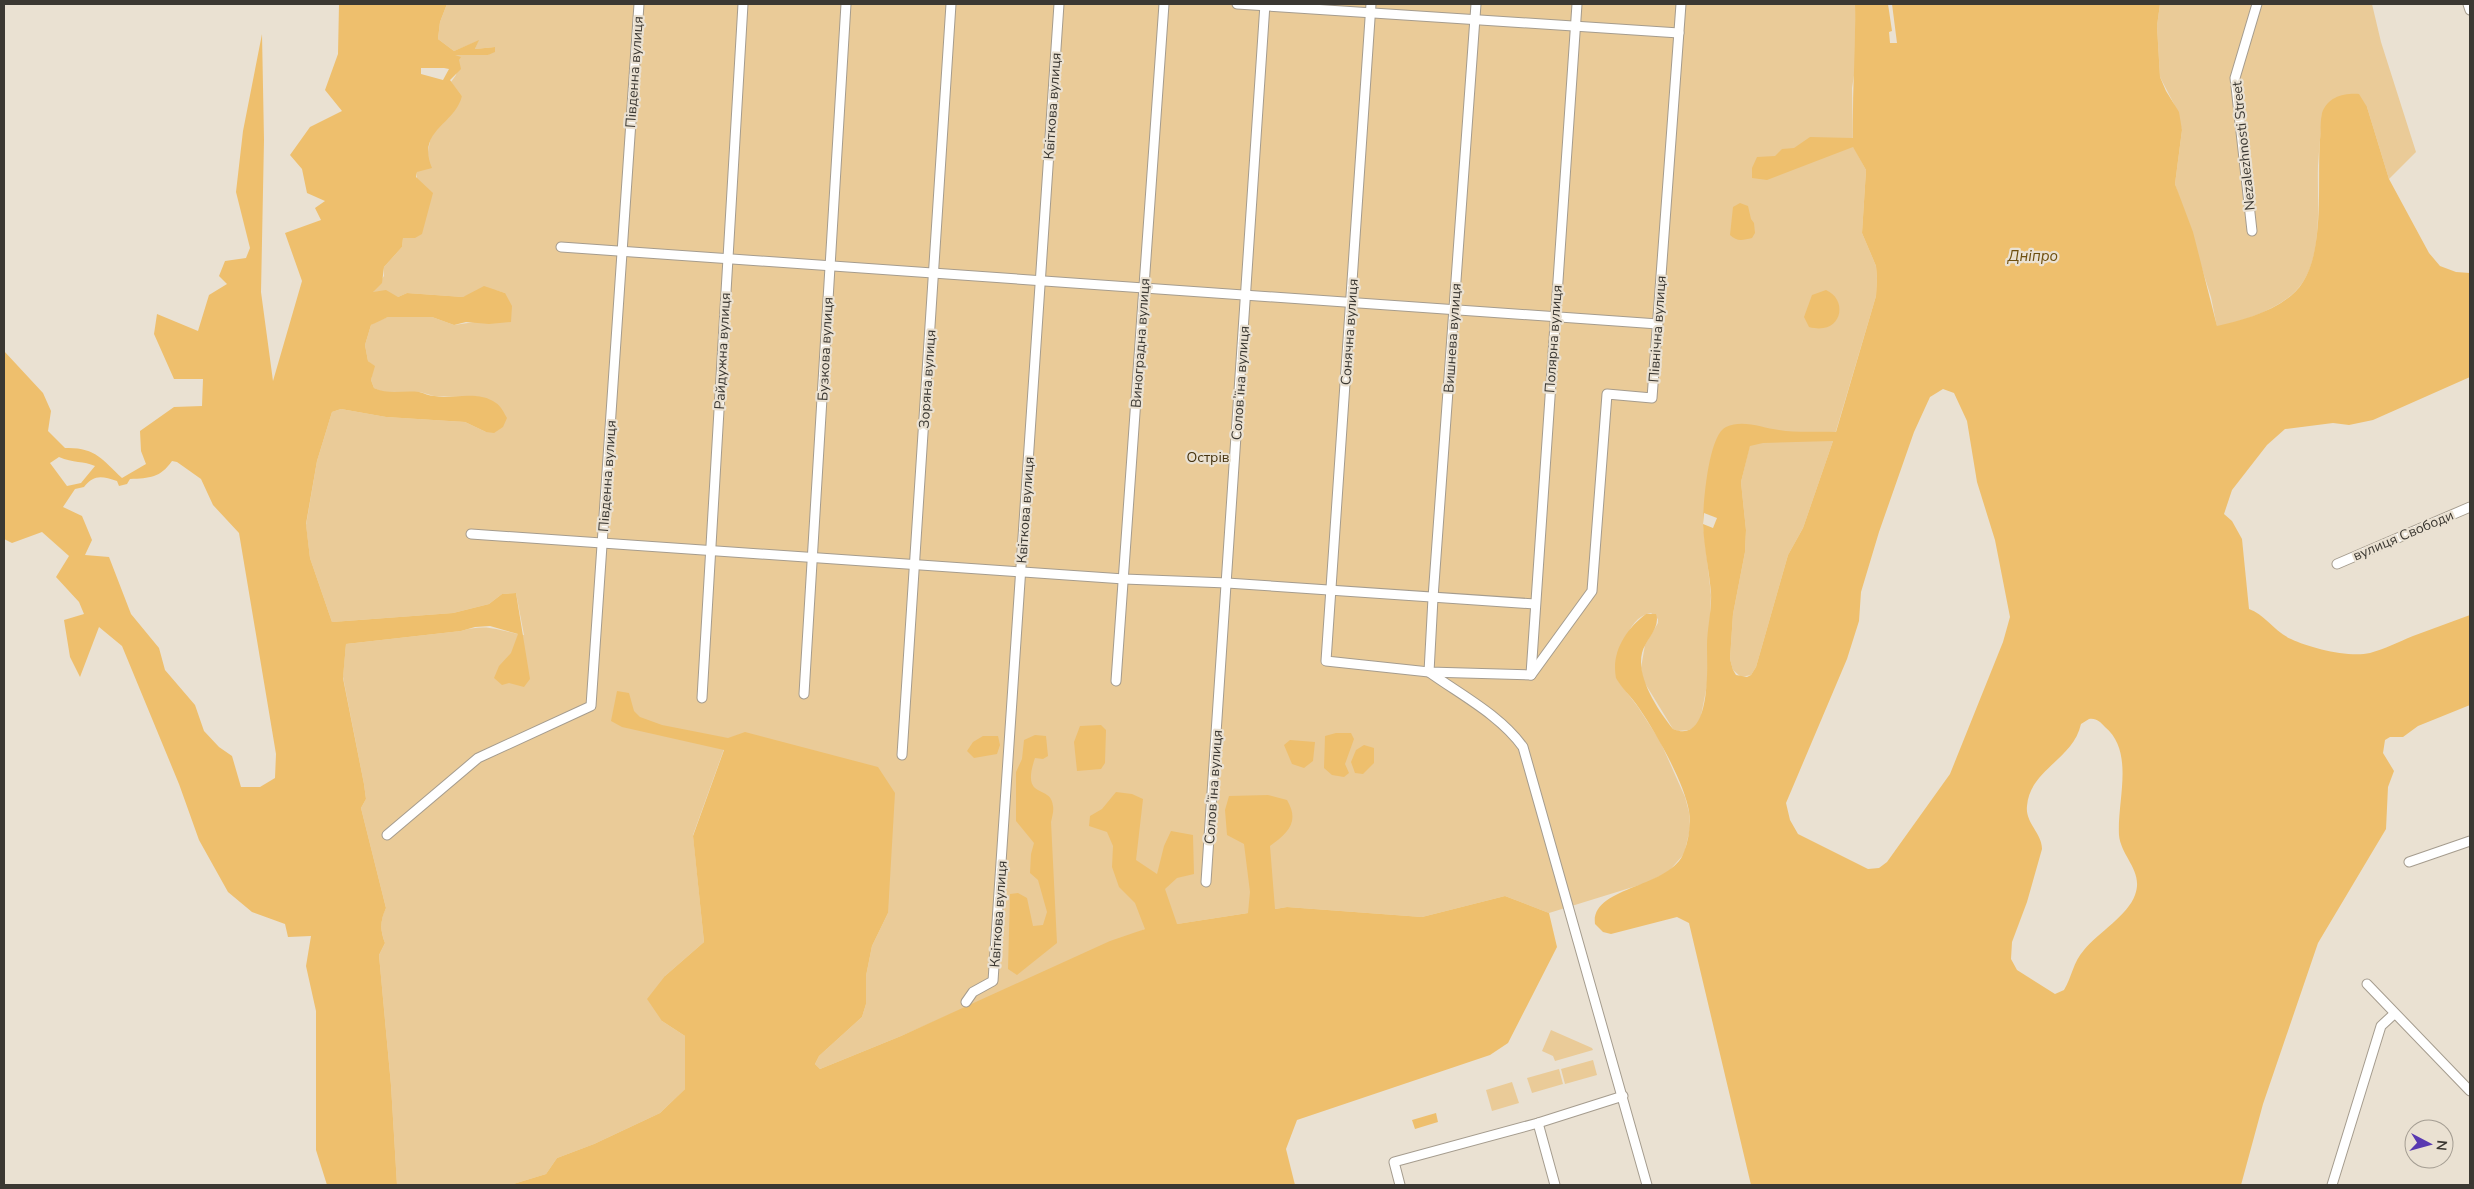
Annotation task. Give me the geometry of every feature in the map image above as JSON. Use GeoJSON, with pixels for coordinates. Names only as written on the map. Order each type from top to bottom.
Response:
{"type":"FeatureCollection","features":[{"type":"Feature","properties":{"kind":"street","name":"Південна вулиця"},"geometry":{"type":"LineString","coordinates":[[387,834],[478,758],[591,706],[639,4]]}},
{"type":"Feature","properties":{"kind":"street","name":"Райдужна вулиця"},"geometry":{"type":"LineString","coordinates":[[702,698],[743,4]]}},
{"type":"Feature","properties":{"kind":"street","name":"Бузкова вулиця"},"geometry":{"type":"LineString","coordinates":[[804,694],[846,4]]}},
{"type":"Feature","properties":{"kind":"street","name":"Зоряна вулиця"},"geometry":{"type":"LineString","coordinates":[[902,755],[951,4]]}},
{"type":"Feature","properties":{"kind":"street","name":"Квіткова вулиця"},"geometry":{"type":"LineString","coordinates":[[966,1002],[974,992],[993,981],[1059,4]]}},
{"type":"Feature","properties":{"kind":"street","name":"Виноградна вулиця"},"geometry":{"type":"LineString","coordinates":[[1116,681],[1164,4]]}},
{"type":"Feature","properties":{"kind":"street"},"geometry":{"type":"LineString","coordinates":[[1237,4],[1371,8],[1475,20],[1679,33]]}},
{"type":"Feature","properties":{"kind":"street","name":"Вишнева вулиця"},"geometry":{"type":"LineString","coordinates":[[1429,672],[1476,4]]}},
{"type":"Feature","properties":{"kind":"street","name":"Полярна вулиця"},"geometry":{"type":"LineString","coordinates":[[1531,675],[1554,317],[1578,4]]}},
{"type":"Feature","properties":{"kind":"street","name":"Північна вулиця"},"geometry":{"type":"LineString","coordinates":[[1531,675],[1590,597],[1592,590],[1607,394],[1652,398],[1682,4]]}},
{"type":"Feature","properties":{"kind":"street","name":"Nezalezhnosti Street"},"geometry":{"type":"LineString","coordinates":[[2252,231],[2235,78],[2257,4]]}},
{"type":"Feature","properties":{"kind":"street"},"geometry":{"type":"LineString","coordinates":[[2468,4],[2470,10]]}},
{"type":"Feature","properties":{"kind":"street","name":"Соловʼїна вулиця"},"geometry":{"type":"LineString","coordinates":[[1206,882],[1265,5]]}},
{"type":"Feature","properties":{"kind":"street","name":"Сонячна вулиця"},"geometry":{"type":"LineString","coordinates":[[1371,8],[1326,661],[1429,672]]}},
{"type":"Feature","properties":{"kind":"street"},"geometry":{"type":"LineString","coordinates":[[561,247],[1658,324]]}},
{"type":"Feature","properties":{"kind":"street","name":"вулиця Свободи"},"geometry":{"type":"LineString","coordinates":[[2337,564],[2470,507]]}},
{"type":"Feature","properties":{"kind":"street"},"geometry":{"type":"LineString","coordinates":[[471,534],[1124,579],[1227,583],[1535,604]]}},
{"type":"Feature","properties":{"kind":"street"},"geometry":{"type":"LineString","coordinates":[[1429,672],[1531,675]]}},
{"type":"Feature","properties":{"kind":"street"},"geometry":{"type":"LineString","coordinates":[[1429,672],[1493,717],[1516,737],[1523,747],[1647,1185]]}},
{"type":"Feature","properties":{"kind":"street"},"geometry":{"type":"LineString","coordinates":[[2409,862],[2470,841]]}},
{"type":"Feature","properties":{"kind":"street"},"geometry":{"type":"LineString","coordinates":[[2367,984],[2470,1091]]}},
{"type":"Feature","properties":{"kind":"street"},"geometry":{"type":"LineString","coordinates":[[2332,1185],[2381,1026],[2394,1014]]}},
{"type":"Feature","properties":{"kind":"street"},"geometry":{"type":"LineString","coordinates":[[1400,1185],[1394,1162],[1538,1122],[1622,1096]]}},
{"type":"Feature","properties":{"kind":"street"},"geometry":{"type":"LineString","coordinates":[[1538,1122],[1555,1185]]}},
{"type":"Feature","properties":{"kind":"green space","name":"Острів"},"geometry":{"type":"Polygon","coordinates":[[[447,4],[1855,4],[1856,63],[1852,88],[1853,146],[1866,170],[1862,233],[1876,266],[1876,296],[1833,441],[1803,528],[1788,555],[1756,667],[1751,675],[1741,677],[1733,670],[1730,659],[1733,614],[1745,552],[1746,530],[1741,482],[1752,436],[1703,524],[1711,595],[1707,685],[1700,721],[1695,727],[1689,730],[1678,731],[1673,729],[1643,680],[1641,668],[1645,645],[1658,623],[1658,619],[1651,613],[1642,616],[1629,631],[1625,641],[1618,681],[1660,741],[1685,797],[1689,812],[1690,829],[1684,854],[1669,871],[1646,883],[1549,913],[1505,896],[1422,917],[1287,907],[1145,929],[901,1036],[820,1069],[815,1064],[819,1056],[862,1017],[866,1004],[866,976],[872,946],[888,913],[728,738],[693,835],[704,942],[665,976],[662,1021],[685,1036],[685,1089],[660,1113],[594,1144],[557,1158],[546,1174],[510,1185],[397,1185],[391,1085],[379,955],[385,943],[381,925],[386,908],[361,808],[366,799],[364,784],[343,677],[346,644],[479,628],[493,628],[524,635],[516,593],[502,594],[489,604],[453,613],[332,622],[310,558],[306,525],[317,461],[332,412],[341,409],[386,417],[465,422],[486,432],[477,396],[434,396],[420,392],[385,393],[374,388],[371,380],[374,366],[368,361],[365,345],[371,325],[377,321],[388,317],[432,317],[454,325],[475,322],[505,293],[495,290],[463,297],[407,293],[398,297],[372,293],[384,276],[384,267],[402,247],[403,237],[415,238],[417,172],[427,157],[431,136],[462,96],[451,82],[456,75],[459,60],[452,55],[488,55],[495,47],[475,49],[478,41],[454,51],[438,39],[440,22],[447,4]]]}},
{"type":"Feature","properties":{"kind":"green space"},"geometry":{"type":"Polygon","coordinates":[[[2160,4],[2372,4],[2381,42],[2416,152],[2389,179],[2367,107],[2322,113],[2318,166],[2318,226],[2314,256],[2309,270],[2296,291],[2276,306],[2252,317],[2217,327],[2211,297],[2175,184],[2182,130],[2174,104],[2160,77],[2157,26],[2160,4]]]}},
{"type":"Feature","properties":{"kind":"green space"},"geometry":{"type":"Polygon","coordinates":[[[1551,1030],[1593,1050],[1555,1061],[1553,1056],[1542,1051],[1551,1030]]]}},
{"type":"Feature","properties":{"kind":"green space"},"geometry":{"type":"Polygon","coordinates":[[[1593,1060],[1597,1075],[1565,1084],[1561,1069],[1593,1060]]]}},
{"type":"Feature","properties":{"kind":"green space"},"geometry":{"type":"Polygon","coordinates":[[[1559,1069],[1563,1084],[1532,1093],[1527,1078],[1559,1069]]]}},
{"type":"Feature","properties":{"kind":"green space"},"geometry":{"type":"Polygon","coordinates":[[[1512,1082],[1519,1103],[1492,1111],[1486,1090],[1512,1082]]]}},
{"type":"Feature","properties":{"kind":"water"},"geometry":{"type":"Polygon","coordinates":[[[339,4],[447,4],[440,22],[438,39],[454,51],[479,40],[475,49],[495,47],[495,52],[488,55],[455,55],[461,57],[459,60],[461,69],[450,80],[462,96],[458,106],[438,129],[429,145],[428,155],[432,168],[417,172],[416,177],[433,193],[422,234],[415,238],[403,238],[402,247],[384,267],[382,283],[373,292],[386,290],[398,297],[407,293],[463,297],[484,286],[505,293],[512,306],[511,322],[489,324],[466,322],[454,325],[432,317],[388,317],[371,325],[365,345],[368,361],[375,366],[371,380],[374,388],[391,392],[419,392],[441,397],[482,397],[498,404],[507,418],[503,427],[494,433],[486,432],[465,422],[386,417],[341,409],[332,412],[317,461],[306,524],[310,558],[332,622],[453,613],[489,604],[502,594],[516,593],[530,679],[524,687],[509,683],[502,685],[494,678],[499,666],[511,653],[518,634],[490,626],[346,644],[343,678],[364,784],[366,799],[361,808],[386,908],[381,925],[385,943],[379,955],[391,1085],[397,1185],[327,1185],[316,1150],[316,1011],[306,966],[311,936],[288,937],[285,924],[252,912],[228,892],[199,840],[179,784],[122,646],[99,627],[80,677],[70,657],[64,620],[84,614],[79,602],[56,577],[69,556],[42,532],[12,543],[4,539],[4,351],[43,393],[51,411],[48,431],[65,448],[75,448],[91,452],[109,465],[122,478],[146,464],[141,451],[140,431],[174,407],[202,406],[203,379],[174,379],[154,334],[157,314],[198,331],[209,295],[227,284],[219,276],[225,261],[246,258],[250,248],[236,192],[243,131],[262,34],[264,140],[261,292],[273,381],[302,281],[285,233],[321,220],[315,208],[325,201],[307,193],[302,169],[290,155],[310,127],[342,111],[325,90],[338,54],[339,4]],[[421,68],[421,74],[443,80],[449,69],[421,68]],[[59,457],[50,463],[67,486],[81,483],[95,466],[59,457]],[[172,461],[168,467],[154,476],[130,479],[127,484],[119,486],[117,481],[103,477],[95,478],[84,487],[75,489],[63,507],[82,516],[92,540],[85,555],[109,557],[131,614],[159,648],[165,670],[195,705],[204,731],[219,747],[232,756],[241,787],[260,787],[275,778],[276,754],[239,533],[213,505],[201,479],[177,462],[172,461]]]}},
{"type":"Feature","properties":{"kind":"water","name":"Дніпро"},"geometry":{"type":"Polygon","coordinates":[[[1855,4],[2160,4],[2157,26],[2160,77],[2179,112],[2182,130],[2175,184],[2193,232],[2217,326],[2264,312],[2276,306],[2296,291],[2303,282],[2315,251],[2319,213],[2319,156],[2322,113],[2328,103],[2342,95],[2359,94],[2367,107],[2389,179],[2429,253],[2440,266],[2456,272],[2470,273],[2470,377],[2373,420],[2349,425],[2333,423],[2285,429],[2267,445],[2232,490],[2224,514],[2232,521],[2242,539],[2249,609],[2260,615],[2285,636],[2299,642],[2319,649],[2341,653],[2370,653],[2470,615],[2470,705],[2418,726],[2403,737],[2390,737],[2385,740],[2383,753],[2394,771],[2388,787],[2386,829],[2318,943],[2263,1104],[2241,1185],[1751,1185],[1689,923],[1677,917],[1611,934],[1603,932],[1595,924],[1597,911],[1605,902],[1618,894],[1649,881],[1677,864],[1684,852],[1690,821],[1686,799],[1661,744],[1646,718],[1616,678],[1615,668],[1618,650],[1626,634],[1639,620],[1646,614],[1656,614],[1655,629],[1642,653],[1642,672],[1645,683],[1655,703],[1673,729],[1686,731],[1695,726],[1701,715],[1707,685],[1707,639],[1711,592],[1704,541],[1703,515],[1708,472],[1715,443],[1720,433],[1726,427],[1739,424],[1786,431],[1836,432],[1876,296],[1876,266],[1862,233],[1866,170],[1853,147],[1767,180],[1752,178],[1752,168],[1757,157],[1775,156],[1782,149],[1794,148],[1810,137],[1853,138],[1855,4]],[[1943,389],[1930,397],[1914,432],[1879,532],[1861,592],[1859,621],[1847,659],[1786,803],[1790,820],[1798,834],[1868,869],[1879,868],[1887,862],[1950,774],[2003,642],[2010,617],[1995,540],[1977,482],[1967,421],[1954,393],[1943,389]],[[1833,441],[1763,443],[1750,446],[1741,482],[1746,530],[1745,552],[1733,614],[1730,659],[1736,675],[1747,677],[1751,675],[1756,667],[1788,555],[1803,528],[1833,441]],[[2089,719],[2081,724],[2077,736],[2070,747],[2043,773],[2030,793],[2027,806],[2028,818],[2039,838],[2042,849],[2027,902],[2012,942],[2011,959],[2017,970],[2055,994],[2064,990],[2077,959],[2084,950],[2126,910],[2135,895],[2137,886],[2137,879],[2119,835],[2122,777],[2120,750],[2114,737],[2098,721],[2089,719]]]}},
{"type":"Feature","properties":{"kind":"water"},"geometry":{"type":"Polygon","coordinates":[[[1740,203],[1748,206],[1754,223],[1755,233],[1752,238],[1743,240],[1738,240],[1730,235],[1733,207],[1740,203]]]}},
{"type":"Feature","properties":{"kind":"water"},"geometry":{"type":"Polygon","coordinates":[[[1826,290],[1838,301],[1839,316],[1829,326],[1820,328],[1809,327],[1804,317],[1812,295],[1826,290]]]}},
{"type":"Feature","properties":{"kind":"water"},"geometry":{"type":"Polygon","coordinates":[[[617,691],[629,693],[634,711],[640,717],[662,725],[728,738],[745,732],[878,767],[895,793],[888,913],[872,946],[866,976],[866,1004],[862,1017],[819,1056],[815,1064],[820,1069],[901,1036],[1110,941],[1145,929],[1135,903],[1119,887],[1112,867],[1113,846],[1107,832],[1089,826],[1090,816],[1102,809],[1116,792],[1132,794],[1143,799],[1136,860],[1157,874],[1164,846],[1171,831],[1193,835],[1194,874],[1177,878],[1165,889],[1177,924],[1248,913],[1250,892],[1244,844],[1227,835],[1225,810],[1229,796],[1268,795],[1287,800],[1292,815],[1292,821],[1287,832],[1270,846],[1275,909],[1287,907],[1422,917],[1505,896],[1549,913],[1557,947],[1508,1043],[1490,1055],[1297,1120],[1286,1149],[1295,1185],[510,1185],[546,1174],[557,1158],[594,1144],[660,1113],[685,1089],[685,1036],[662,1021],[647,999],[665,976],[704,942],[693,836],[724,750],[622,727],[611,721],[617,691]]]}},
{"type":"Feature","properties":{"kind":"water"},"geometry":{"type":"Polygon","coordinates":[[[1101,725],[1106,730],[1105,763],[1101,769],[1077,771],[1074,742],[1080,726],[1101,725]]]}},
{"type":"Feature","properties":{"kind":"water"},"geometry":{"type":"Polygon","coordinates":[[[1336,733],[1351,733],[1354,739],[1345,764],[1349,773],[1344,777],[1332,775],[1324,768],[1325,736],[1336,733]]]}},
{"type":"Feature","properties":{"kind":"water"},"geometry":{"type":"Polygon","coordinates":[[[1035,735],[1046,736],[1048,756],[1043,759],[1035,758],[1031,772],[1031,781],[1038,790],[1051,799],[1053,806],[1051,822],[1057,943],[1017,975],[1008,969],[1010,894],[1018,893],[1027,898],[1033,926],[1043,925],[1047,912],[1038,880],[1030,873],[1031,854],[1034,843],[1016,821],[1016,772],[1022,759],[1024,740],[1035,735]]]}},
{"type":"Feature","properties":{"kind":"water"},"geometry":{"type":"Polygon","coordinates":[[[983,736],[998,736],[1000,745],[997,754],[974,758],[967,751],[973,742],[983,736]]]}},
{"type":"Feature","properties":{"kind":"water"},"geometry":{"type":"Polygon","coordinates":[[[1290,740],[1315,742],[1313,761],[1304,768],[1292,764],[1284,745],[1290,740]]]}},
{"type":"Feature","properties":{"kind":"water"},"geometry":{"type":"Polygon","coordinates":[[[1364,745],[1374,748],[1374,763],[1363,774],[1355,773],[1351,762],[1356,750],[1364,745]]]}},
{"type":"Feature","properties":{"kind":"water"},"geometry":{"type":"Polygon","coordinates":[[[1436,1113],[1438,1122],[1415,1129],[1412,1120],[1436,1113]]]}},
{"type":"Feature","properties":{"kind":"pier"},"geometry":{"type":"Polygon","coordinates":[[[1888,4],[1892,4],[1897,43],[1890,43],[1889,32],[1892,31],[1888,4]]]}},
{"type":"Feature","properties":{"kind":"pier"},"geometry":{"type":"Polygon","coordinates":[[[1704,513],[1717,518],[1713,528],[1703,524],[1704,513]]]}}]}
